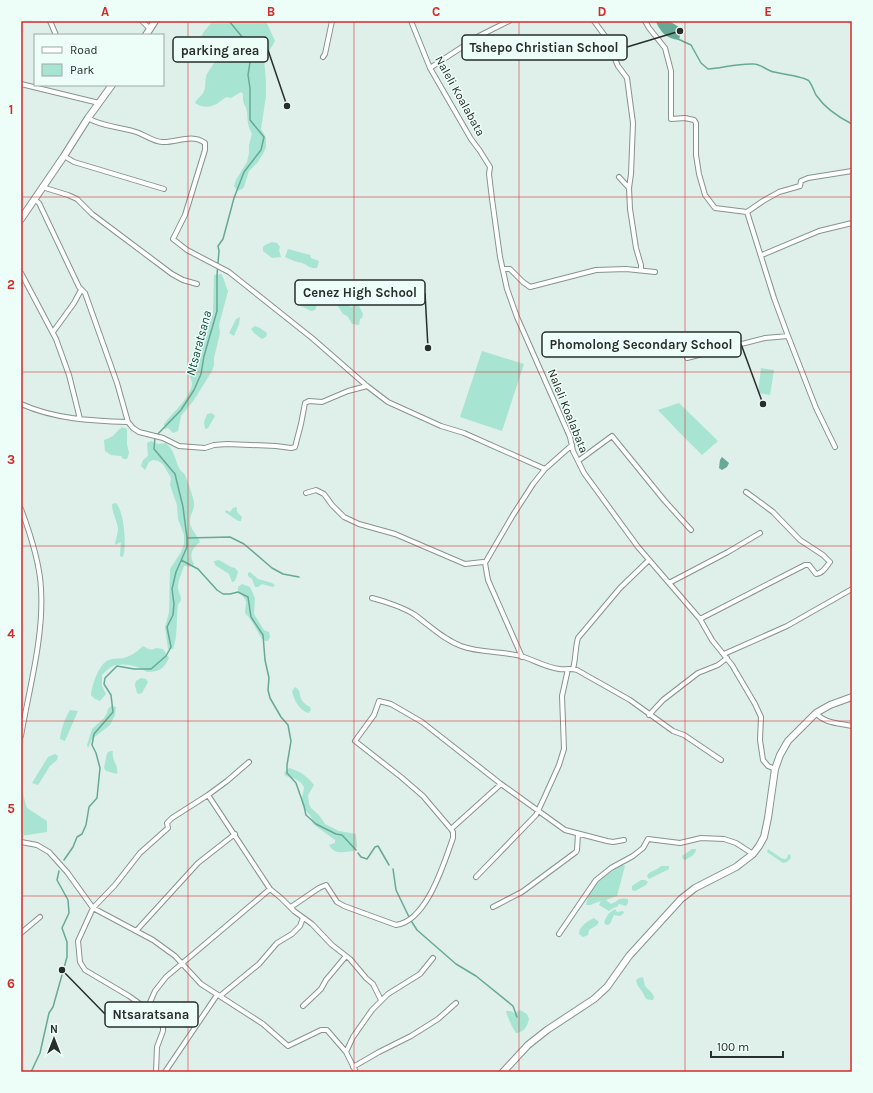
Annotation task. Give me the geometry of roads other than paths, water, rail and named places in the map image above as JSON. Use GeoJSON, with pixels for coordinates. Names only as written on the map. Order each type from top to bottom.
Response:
{"type":"FeatureCollection","features":[{"type":"Feature","properties":{"kind":"street"},"geometry":{"type":"LineString","coordinates":[[50,21],[56,34]]}},
{"type":"Feature","properties":{"kind":"street"},"geometry":{"type":"LineString","coordinates":[[142,21],[150,29]]}},
{"type":"Feature","properties":{"kind":"street"},"geometry":{"type":"LineString","coordinates":[[147,34],[155,21]]}},
{"type":"Feature","properties":{"kind":"street"},"geometry":{"type":"LineString","coordinates":[[323,57],[325,54],[332,21]]}},
{"type":"Feature","properties":{"kind":"street","name":"Naleli Koalabata"},"geometry":{"type":"LineString","coordinates":[[411,21],[430,68],[467,133],[490,168],[489,178],[507,289],[514,310],[535,356],[572,445],[573,451],[584,473],[649,560],[700,619],[712,640],[726,656],[756,704],[761,717],[762,726],[760,740],[763,760],[768,766],[775,769]]}},
{"type":"Feature","properties":{"kind":"street"},"geometry":{"type":"LineString","coordinates":[[430,68],[479,36],[509,21]]}},
{"type":"Feature","properties":{"kind":"street"},"geometry":{"type":"LineString","coordinates":[[594,21],[605,36],[618,66],[627,78],[633,123],[629,188],[632,221],[636,248],[642,265],[641,269]]}},
{"type":"Feature","properties":{"kind":"street"},"geometry":{"type":"LineString","coordinates":[[645,21],[665,48],[668,65],[671,71],[671,119],[694,120],[696,123],[696,155],[698,174],[705,195],[715,208],[747,212],[779,192],[800,186],[802,181],[808,178],[852,171]]}},
{"type":"Feature","properties":{"kind":"street"},"geometry":{"type":"LineString","coordinates":[[21,84],[99,103]]}},
{"type":"Feature","properties":{"kind":"street"},"geometry":{"type":"LineString","coordinates":[[21,219],[88,118],[111,86]]}},
{"type":"Feature","properties":{"kind":"street"},"geometry":{"type":"LineString","coordinates":[[88,118],[94,122],[130,130],[162,142],[189,138],[199,139],[205,143],[205,150],[184,215],[173,239],[187,250],[229,272],[312,338],[367,386],[388,402],[441,426],[464,433],[545,469]]}},
{"type":"Feature","properties":{"kind":"street"},"geometry":{"type":"LineString","coordinates":[[64,156],[74,162],[164,189]]}},
{"type":"Feature","properties":{"kind":"street"},"geometry":{"type":"LineString","coordinates":[[619,177],[629,188]]}},
{"type":"Feature","properties":{"kind":"street"},"geometry":{"type":"LineString","coordinates":[[42,187],[77,199],[92,214],[172,274],[183,280],[197,284]]}},
{"type":"Feature","properties":{"kind":"street"},"geometry":{"type":"LineString","coordinates":[[34,199],[38,203],[81,290],[85,293],[96,320],[128,422],[139,432],[163,438],[179,446],[205,448],[214,445],[227,444],[291,448],[295,447],[305,403],[309,401],[322,402],[348,391],[367,386]]}},
{"type":"Feature","properties":{"kind":"street"},"geometry":{"type":"LineString","coordinates":[[747,212],[762,255],[774,298],[788,336],[816,408],[835,447]]}},
{"type":"Feature","properties":{"kind":"street"},"geometry":{"type":"LineString","coordinates":[[762,255],[819,231],[852,223]]}},
{"type":"Feature","properties":{"kind":"street"},"geometry":{"type":"LineString","coordinates":[[503,269],[510,269],[530,287],[596,270],[641,269],[655,272]]}},
{"type":"Feature","properties":{"kind":"street"},"geometry":{"type":"LineString","coordinates":[[21,273],[54,332],[70,375],[80,419]]}},
{"type":"Feature","properties":{"kind":"street"},"geometry":{"type":"LineString","coordinates":[[54,332],[81,290]]}},
{"type":"Feature","properties":{"kind":"street"},"geometry":{"type":"LineString","coordinates":[[687,358],[764,338],[788,336]]}},
{"type":"Feature","properties":{"kind":"street"},"geometry":{"type":"LineString","coordinates":[[21,404],[50,414],[73,419],[128,422]]}},
{"type":"Feature","properties":{"kind":"street"},"geometry":{"type":"LineString","coordinates":[[578,461],[612,436],[664,500],[691,530]]}},
{"type":"Feature","properties":{"kind":"street"},"geometry":{"type":"LineString","coordinates":[[522,657],[488,580],[485,563],[533,484],[545,469],[572,445]]}},
{"type":"Feature","properties":{"kind":"street"},"geometry":{"type":"LineString","coordinates":[[306,493],[316,490],[324,494],[344,517],[360,524],[395,534],[465,564],[485,563]]}},
{"type":"Feature","properties":{"kind":"street"},"geometry":{"type":"LineString","coordinates":[[700,619],[805,565],[809,566],[816,574],[818,574],[825,569],[830,562],[823,555],[800,540],[773,512],[746,492]]}},
{"type":"Feature","properties":{"kind":"street"},"geometry":{"type":"LineString","coordinates":[[21,509],[33,547],[41,588],[41,612],[38,640],[21,736]]}},
{"type":"Feature","properties":{"kind":"street"},"geometry":{"type":"LineString","coordinates":[[669,583],[728,552],[760,533]]}},
{"type":"Feature","properties":{"kind":"street"},"geometry":{"type":"LineString","coordinates":[[573,669],[578,638],[620,588],[649,560]]}},
{"type":"Feature","properties":{"kind":"street"},"geometry":{"type":"LineString","coordinates":[[649,715],[663,700],[698,673],[718,665],[726,656],[787,626],[852,589]]}},
{"type":"Feature","properties":{"kind":"street"},"geometry":{"type":"LineString","coordinates":[[372,598],[384,601],[413,614],[444,638],[462,646],[474,650],[522,657],[551,667],[573,669],[630,700],[649,715],[678,734],[684,735],[721,760]]}},
{"type":"Feature","properties":{"kind":"street"},"geometry":{"type":"LineString","coordinates":[[476,877],[536,815],[559,765],[564,749],[561,704],[563,686],[568,669]]}},
{"type":"Feature","properties":{"kind":"street"},"geometry":{"type":"LineString","coordinates":[[503,1072],[528,1045],[547,1030],[594,999],[607,986],[629,956],[681,899],[695,888],[736,867],[753,854],[764,836],[775,769],[780,755],[788,741],[816,713],[830,705],[852,697]]}},
{"type":"Feature","properties":{"kind":"street"},"geometry":{"type":"LineString","coordinates":[[290,907],[326,885],[337,902],[396,925],[402,924],[418,912],[433,888],[453,838],[453,832],[423,796],[355,741],[374,715],[379,701],[391,704],[422,722],[501,784],[565,830],[613,842],[624,840]]}},
{"type":"Feature","properties":{"kind":"street"},"geometry":{"type":"LineString","coordinates":[[816,713],[825,721],[852,726]]}},
{"type":"Feature","properties":{"kind":"street"},"geometry":{"type":"LineString","coordinates":[[156,1072],[157,1047],[163,1027],[162,1024],[147,1009],[129,996],[95,974],[85,970],[80,962],[78,940],[93,908],[115,885],[140,853],[168,828],[167,823],[172,818],[227,781],[249,762]]}},
{"type":"Feature","properties":{"kind":"street"},"geometry":{"type":"LineString","coordinates":[[451,829],[501,784]]}},
{"type":"Feature","properties":{"kind":"street"},"geometry":{"type":"LineString","coordinates":[[208,795],[270,889],[312,924],[332,945],[346,956],[373,984],[381,1000]]}},
{"type":"Feature","properties":{"kind":"street"},"geometry":{"type":"LineString","coordinates":[[136,931],[198,863],[235,834]]}},
{"type":"Feature","properties":{"kind":"street"},"geometry":{"type":"LineString","coordinates":[[493,908],[522,892],[576,852],[578,847],[578,834]]}},
{"type":"Feature","properties":{"kind":"street"},"geometry":{"type":"LineString","coordinates":[[559,934],[596,880],[611,868],[633,856],[643,848],[648,839],[680,843],[701,838],[724,838],[736,843],[753,854]]}},
{"type":"Feature","properties":{"kind":"street"},"geometry":{"type":"LineString","coordinates":[[21,842],[37,845],[49,852],[67,872],[93,908],[154,940],[182,962],[201,984],[218,996],[242,1009],[263,1024],[288,1046],[324,1029],[327,1030],[346,1052],[356,1072]]}},
{"type":"Feature","properties":{"kind":"street"},"geometry":{"type":"LineString","coordinates":[[147,1009],[155,991],[166,977],[270,889]]}},
{"type":"Feature","properties":{"kind":"street"},"geometry":{"type":"LineString","coordinates":[[21,933],[40,917]]}},
{"type":"Feature","properties":{"kind":"street"},"geometry":{"type":"LineString","coordinates":[[165,1072],[218,996],[259,964],[277,942],[292,934],[300,926],[303,918]]}},
{"type":"Feature","properties":{"kind":"street"},"geometry":{"type":"LineString","coordinates":[[303,1006],[321,989],[326,980],[346,956]]}},
{"type":"Feature","properties":{"kind":"street"},"geometry":{"type":"LineString","coordinates":[[346,1052],[361,1026],[381,1000],[420,974],[433,958]]}},
{"type":"Feature","properties":{"kind":"street"},"geometry":{"type":"LineString","coordinates":[[353,1068],[379,1052],[411,1036],[438,1019],[456,1003]]}},
{"type":"Feature","properties":{"kind":"waterway","name":"Ntsaratsana"},"geometry":{"type":"LineString","coordinates":[[64,860],[73,847],[77,837],[82,834],[86,825],[89,807],[97,798],[100,768],[92,745],[94,734],[113,712],[111,695],[104,684],[105,678],[117,666],[134,669],[151,669],[166,656],[171,647],[167,627],[173,615],[174,604],[172,589],[176,572],[187,547],[187,538],[183,507],[175,474],[154,449],[155,437],[181,410],[194,390],[201,374],[204,356],[217,311],[218,246],[223,239],[234,198],[244,172],[261,150],[264,137],[250,120],[250,88],[248,75],[252,49],[229,21]]}},
{"type":"Feature","properties":{"kind":"waterway"},"geometry":{"type":"LineString","coordinates":[[678,39],[691,45],[701,63],[708,69],[742,64],[754,64],[771,71],[806,79],[809,81],[816,95],[823,104],[852,124]]}},
{"type":"Feature","properties":{"kind":"waterway"},"geometry":{"type":"LineString","coordinates":[[187,538],[230,537],[244,544],[272,568],[283,574],[299,577]]}},
{"type":"Feature","properties":{"kind":"waterway"},"geometry":{"type":"LineString","coordinates":[[181,560],[198,569],[217,590],[223,594],[238,592],[248,597],[251,617],[263,635],[265,660],[269,678],[268,690],[270,698],[281,717],[288,725],[291,741],[287,773],[296,783],[306,815],[316,824],[336,834],[342,835],[356,850]]}},
{"type":"Feature","properties":{"kind":"waterway"},"geometry":{"type":"LineString","coordinates":[[358,853],[361,857],[367,859],[375,847],[378,846],[389,865]]}},
{"type":"Feature","properties":{"kind":"waterway"},"geometry":{"type":"LineString","coordinates":[[393,869],[396,890],[417,930],[456,964],[476,976],[513,1006],[517,1017]]}},
{"type":"Feature","properties":{"kind":"waterway","name":"Ntsaratsana"},"geometry":{"type":"LineString","coordinates":[[31,1072],[40,1053],[49,1013],[53,1007],[67,957],[67,942],[62,928],[69,913],[68,900],[57,880],[59,871]]}},
{"type":"Feature","properties":{"kind":"place","name":"Tshepo Christian School"},"geometry":{"type":"Point","coordinates":[680,31]}},
{"type":"Feature","properties":{"kind":"place","name":"parking area"},"geometry":{"type":"Point","coordinates":[287,106]}},
{"type":"Feature","properties":{"kind":"place","name":"Cenez High School"},"geometry":{"type":"Point","coordinates":[428,348]}},
{"type":"Feature","properties":{"kind":"place","name":"Phomolong Secondary School"},"geometry":{"type":"Point","coordinates":[763,404]}},
{"type":"Feature","properties":{"kind":"place","name":"Ntsaratsana"},"geometry":{"type":"Point","coordinates":[62,970]}}]}
